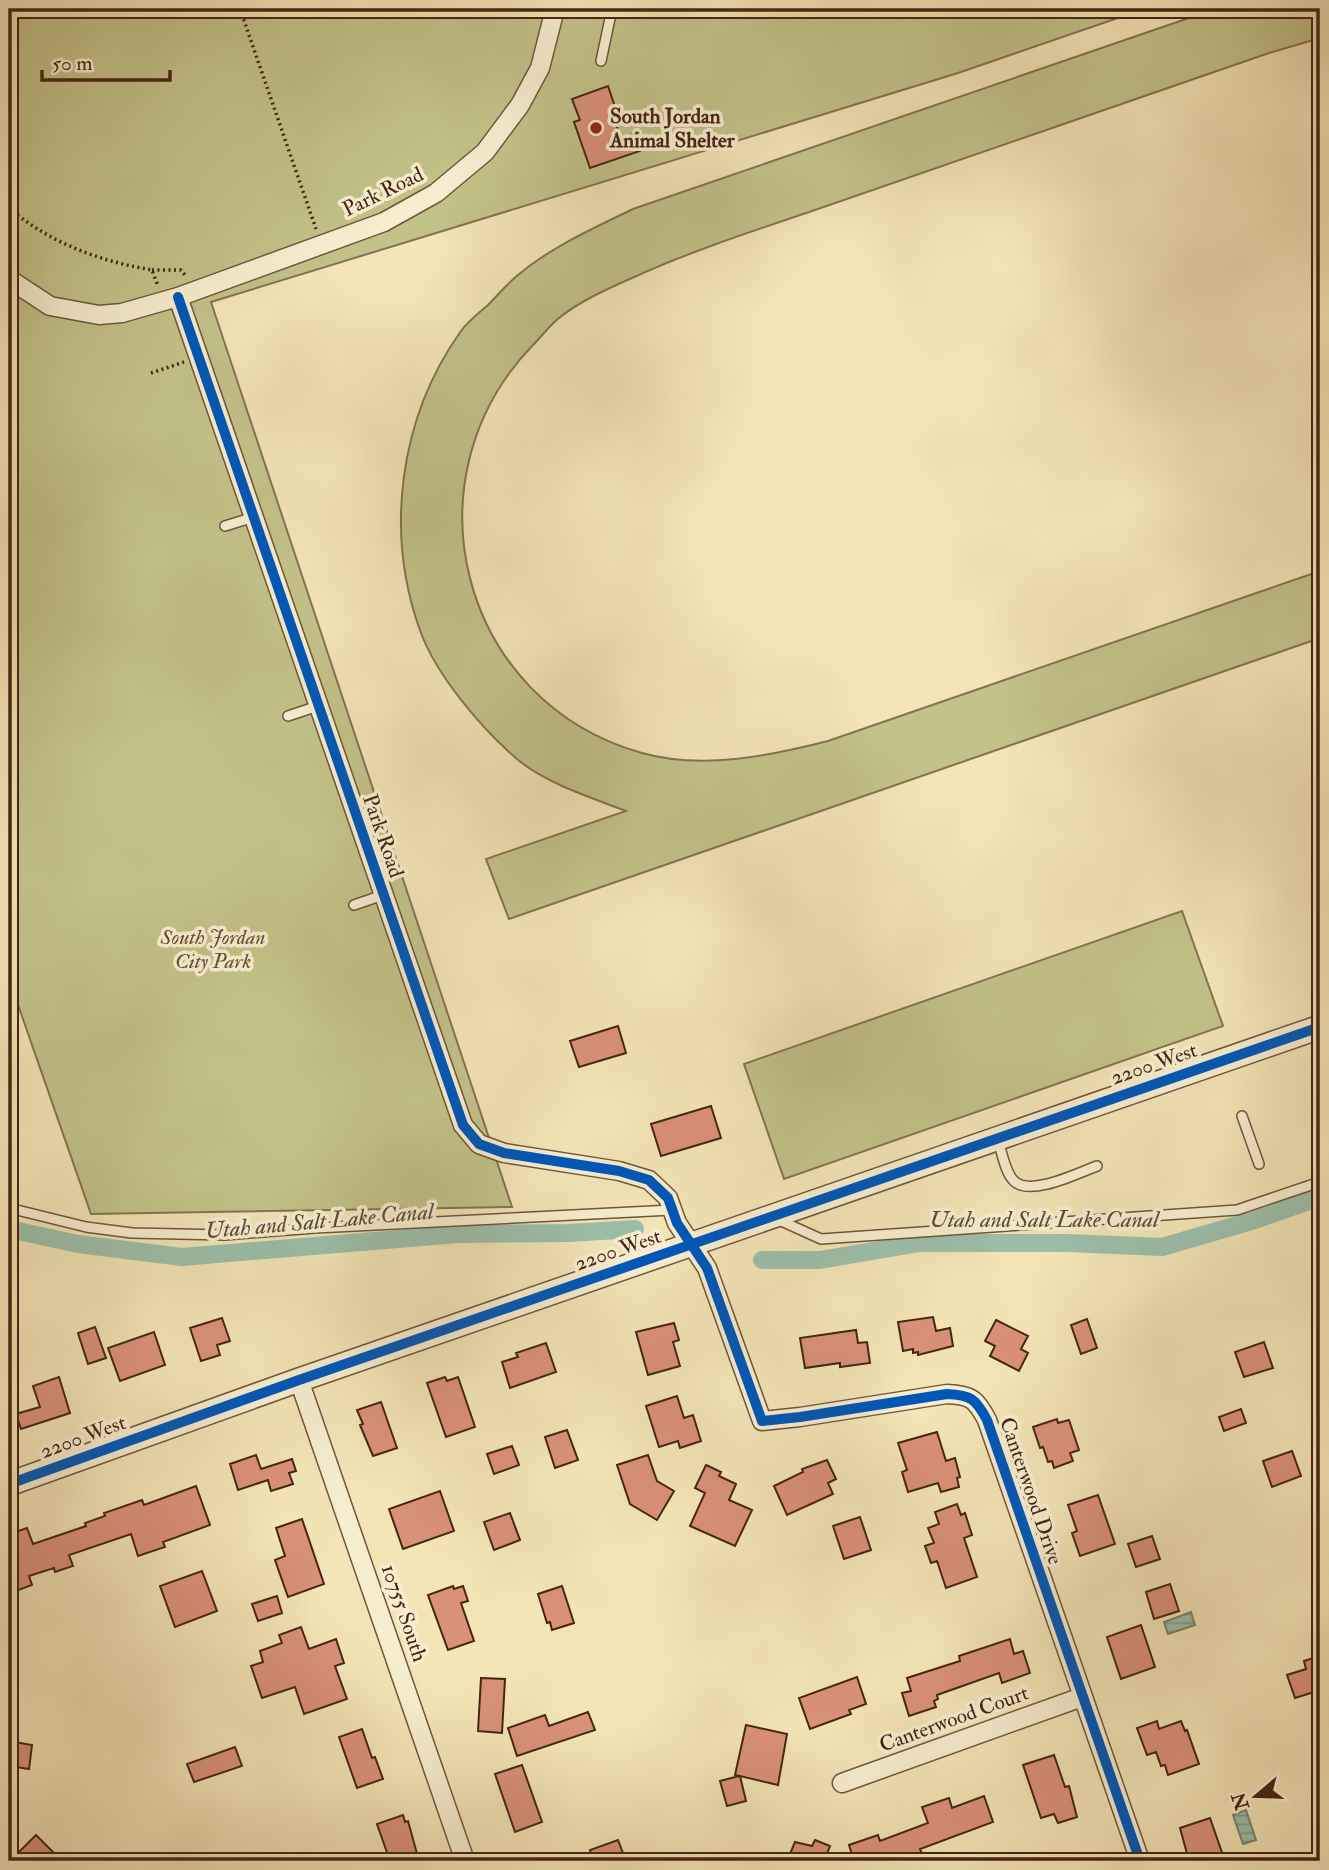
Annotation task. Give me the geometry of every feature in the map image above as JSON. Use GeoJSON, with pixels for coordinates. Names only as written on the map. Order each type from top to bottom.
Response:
{"type":"FeatureCollection","features":[{"type":"Feature","properties":{"kind":"street","name":"Park Road"},"geometry":{"type":"LineString","coordinates":[[9,279],[50,306],[99,315],[122,313],[178,297],[384,222],[436,193],[485,152],[520,105],[540,68],[555,9]]}},
{"type":"Feature","properties":{"kind":"street","name":"Park Road"},"geometry":{"type":"LineString","coordinates":[[178,297],[463,1125],[479,1144],[505,1153],[619,1171],[649,1180],[668,1198],[677,1223],[691,1244]]}},
{"type":"Feature","properties":{"kind":"street","name":"2200 West"},"geometry":{"type":"LineString","coordinates":[[9,1484],[299,1380],[1320,1027]]}},
{"type":"Feature","properties":{"kind":"street","name":"Canterwood Drive"},"geometry":{"type":"LineString","coordinates":[[691,1244],[707,1268],[762,1421],[947,1394],[966,1395],[979,1406],[987,1420],[1140,1861]]}},
{"type":"Feature","properties":{"kind":"street","name":"10755 South"},"geometry":{"type":"LineString","coordinates":[[299,1380],[465,1861]]}},
{"type":"Feature","properties":{"kind":"street","name":"Canterwood Court"},"geometry":{"type":"LineString","coordinates":[[842,1783],[1082,1697]]}},
{"type":"Feature","properties":{"kind":"lane"},"geometry":{"type":"LineString","coordinates":[[601,61],[612,9]]}},
{"type":"Feature","properties":{"kind":"lane"},"geometry":{"type":"LineString","coordinates":[[225,526],[254,517]]}},
{"type":"Feature","properties":{"kind":"lane"},"geometry":{"type":"LineString","coordinates":[[288,716],[318,706]]}},
{"type":"Feature","properties":{"kind":"lane"},"geometry":{"type":"LineString","coordinates":[[354,905],[383,895]]}},
{"type":"Feature","properties":{"kind":"lane"},"geometry":{"type":"LineString","coordinates":[[1242,1116],[1259,1164]]}},
{"type":"Feature","properties":{"kind":"lane"},"geometry":{"type":"LineString","coordinates":[[998,1139],[1009,1174],[1015,1183],[1026,1188],[1038,1187],[1097,1166]]}},
{"type":"Feature","properties":{"kind":"lane"},"geometry":{"type":"LineString","coordinates":[[772,1217],[821,1238],[1237,1210],[1320,1182]]}},
{"type":"Feature","properties":{"kind":"lane"},"geometry":{"type":"LineString","coordinates":[[9,1208],[86,1227],[132,1233],[225,1236],[315,1228],[672,1210]]}},
{"type":"Feature","properties":{"kind":"path"},"geometry":{"type":"LineString","coordinates":[[240,9],[318,234]]}},
{"type":"Feature","properties":{"kind":"path"},"geometry":{"type":"LineString","coordinates":[[9,208],[43,233],[105,260],[152,270],[181,270]]}},
{"type":"Feature","properties":{"kind":"path"},"geometry":{"type":"LineString","coordinates":[[152,270],[159,288]]}},
{"type":"Feature","properties":{"kind":"green space","name":"South Jordan City Park"},"geometry":{"type":"Polygon","coordinates":[[[9,9],[1144,9],[958,73],[211,302],[512,1207],[91,1214],[9,979],[9,9]]]}},
{"type":"Feature","properties":{"kind":"green space"},"geometry":{"type":"Polygon","coordinates":[[[1215,9],[1320,9],[1320,38],[1269,53],[699,250],[603,291],[559,318],[533,345],[493,399],[470,458],[462,520],[470,580],[493,637],[530,687],[580,726],[642,753],[688,760],[712,761],[759,756],[828,741],[1320,571],[1320,638],[509,919],[486,859],[626,811],[555,783],[517,759],[489,733],[449,684],[421,633],[403,556],[401,516],[404,477],[411,438],[423,401],[440,365],[464,327],[531,265],[573,239],[633,209],[1215,9]]]}},
{"type":"Feature","properties":{"kind":"green space"},"geometry":{"type":"Polygon","coordinates":[[[1182,911],[1223,1026],[784,1179],[744,1064],[1182,911]]]}},
{"type":"Feature","properties":{"kind":"shaded area"},"geometry":{"type":"Polygon","coordinates":[[[1191,1612],[1195,1625],[1168,1634],[1164,1622],[1191,1612]]]}},
{"type":"Feature","properties":{"kind":"shaded area"},"geometry":{"type":"Polygon","coordinates":[[[1246,1810],[1256,1840],[1243,1844],[1233,1815],[1246,1810]]]}},
{"type":"Feature","properties":{"kind":"building","name":"South Jordan Animal Shelter"},"geometry":{"type":"Polygon","coordinates":[[[608,86],[616,110],[611,111],[621,138],[634,134],[640,151],[590,168],[574,122],[580,120],[572,99],[608,86]]]}},
{"type":"Feature","properties":{"kind":"building"},"geometry":{"type":"Polygon","coordinates":[[[618,1026],[626,1053],[579,1067],[570,1041],[618,1026]]]}},
{"type":"Feature","properties":{"kind":"building"},"geometry":{"type":"Polygon","coordinates":[[[711,1106],[721,1138],[661,1156],[651,1124],[711,1106]]]}},
{"type":"Feature","properties":{"kind":"building"},"geometry":{"type":"Polygon","coordinates":[[[933,1317],[936,1331],[950,1328],[953,1346],[918,1355],[918,1352],[913,1353],[913,1349],[903,1351],[898,1322],[933,1317]]]}},
{"type":"Feature","properties":{"kind":"building"},"geometry":{"type":"Polygon","coordinates":[[[222,1318],[230,1341],[217,1345],[220,1355],[201,1361],[190,1328],[222,1318]]]}},
{"type":"Feature","properties":{"kind":"building"},"geometry":{"type":"Polygon","coordinates":[[[1087,1319],[1097,1348],[1081,1354],[1071,1325],[1087,1319]]]}},
{"type":"Feature","properties":{"kind":"building"},"geometry":{"type":"Polygon","coordinates":[[[996,1320],[1028,1336],[1021,1349],[1028,1353],[1019,1371],[990,1356],[995,1346],[985,1341],[996,1320]]]}},
{"type":"Feature","properties":{"kind":"building"},"geometry":{"type":"Polygon","coordinates":[[[674,1323],[679,1340],[673,1342],[680,1366],[648,1375],[636,1332],[674,1323]]]}},
{"type":"Feature","properties":{"kind":"building"},"geometry":{"type":"Polygon","coordinates":[[[95,1327],[106,1358],[88,1364],[78,1333],[95,1327]]]}},
{"type":"Feature","properties":{"kind":"building"},"geometry":{"type":"Polygon","coordinates":[[[856,1330],[858,1343],[867,1342],[870,1363],[840,1367],[840,1363],[805,1368],[800,1338],[856,1330]]]}},
{"type":"Feature","properties":{"kind":"building"},"geometry":{"type":"Polygon","coordinates":[[[154,1332],[165,1365],[120,1381],[108,1348],[154,1332]]]}},
{"type":"Feature","properties":{"kind":"building"},"geometry":{"type":"Polygon","coordinates":[[[1264,1342],[1273,1368],[1244,1377],[1235,1352],[1264,1342]]]}},
{"type":"Feature","properties":{"kind":"building"},"geometry":{"type":"Polygon","coordinates":[[[546,1343],[556,1372],[510,1388],[502,1362],[518,1357],[516,1353],[546,1343]]]}},
{"type":"Feature","properties":{"kind":"building"},"geometry":{"type":"Polygon","coordinates":[[[59,1377],[70,1413],[21,1429],[16,1414],[40,1407],[33,1386],[59,1377]]]}},
{"type":"Feature","properties":{"kind":"building"},"geometry":{"type":"Polygon","coordinates":[[[445,1377],[447,1381],[458,1377],[475,1427],[446,1437],[427,1383],[445,1377]]]}},
{"type":"Feature","properties":{"kind":"building"},"geometry":{"type":"Polygon","coordinates":[[[677,1396],[684,1418],[693,1415],[701,1441],[680,1448],[678,1441],[659,1447],[646,1406],[677,1396]]]}},
{"type":"Feature","properties":{"kind":"building"},"geometry":{"type":"Polygon","coordinates":[[[381,1402],[397,1448],[373,1456],[357,1410],[381,1402]]]}},
{"type":"Feature","properties":{"kind":"building"},"geometry":{"type":"Polygon","coordinates":[[[1241,1409],[1246,1423],[1224,1431],[1219,1417],[1241,1409]]]}},
{"type":"Feature","properties":{"kind":"building"},"geometry":{"type":"Polygon","coordinates":[[[1057,1419],[1058,1423],[1069,1420],[1079,1450],[1070,1453],[1073,1461],[1054,1468],[1052,1461],[1048,1462],[1043,1447],[1040,1448],[1033,1427],[1057,1419]]]}},
{"type":"Feature","properties":{"kind":"building"},"geometry":{"type":"Polygon","coordinates":[[[567,1430],[578,1460],[555,1468],[545,1437],[567,1430]]]}},
{"type":"Feature","properties":{"kind":"building"},"geometry":{"type":"Polygon","coordinates":[[[937,1432],[946,1461],[955,1458],[960,1477],[957,1478],[959,1487],[941,1492],[938,1483],[908,1492],[902,1472],[907,1470],[898,1443],[937,1432]]]}},
{"type":"Feature","properties":{"kind":"building"},"geometry":{"type":"Polygon","coordinates":[[[512,1446],[519,1465],[494,1474],[487,1454],[512,1446]]]}},
{"type":"Feature","properties":{"kind":"building"},"geometry":{"type":"Polygon","coordinates":[[[1292,1451],[1301,1476],[1272,1487],[1263,1461],[1292,1451]]]}},
{"type":"Feature","properties":{"kind":"building"},"geometry":{"type":"Polygon","coordinates":[[[256,1455],[261,1469],[292,1459],[296,1471],[289,1473],[293,1484],[271,1491],[268,1480],[238,1490],[230,1464],[256,1455]]]}},
{"type":"Feature","properties":{"kind":"building"},"geometry":{"type":"Polygon","coordinates":[[[648,1455],[657,1481],[674,1491],[657,1520],[630,1504],[617,1465],[648,1455]]]}},
{"type":"Feature","properties":{"kind":"building"},"geometry":{"type":"Polygon","coordinates":[[[827,1460],[836,1479],[828,1483],[833,1494],[787,1515],[774,1486],[803,1472],[802,1469],[827,1460]]]}},
{"type":"Feature","properties":{"kind":"building"},"geometry":{"type":"Polygon","coordinates":[[[706,1465],[721,1472],[719,1476],[736,1484],[729,1500],[752,1510],[735,1546],[690,1526],[705,1493],[695,1488],[706,1465]]]}},
{"type":"Feature","properties":{"kind":"building"},"geometry":{"type":"Polygon","coordinates":[[[196,1486],[210,1525],[163,1542],[165,1547],[138,1556],[131,1534],[69,1555],[73,1566],[55,1572],[54,1568],[29,1576],[32,1585],[16,1591],[9,1570],[9,1534],[27,1528],[33,1544],[86,1526],[85,1523],[105,1516],[104,1513],[142,1500],[144,1505],[196,1486]]]}},
{"type":"Feature","properties":{"kind":"building"},"geometry":{"type":"Polygon","coordinates":[[[440,1491],[454,1531],[403,1549],[389,1509],[440,1491]]]}},
{"type":"Feature","properties":{"kind":"building"},"geometry":{"type":"Polygon","coordinates":[[[1098,1495],[1115,1544],[1080,1556],[1072,1533],[1077,1531],[1068,1505],[1098,1495]]]}},
{"type":"Feature","properties":{"kind":"building"},"geometry":{"type":"Polygon","coordinates":[[[957,1504],[961,1515],[965,1513],[972,1535],[964,1538],[977,1577],[946,1588],[937,1561],[931,1563],[925,1546],[934,1543],[928,1528],[939,1524],[935,1512],[957,1504]]]}},
{"type":"Feature","properties":{"kind":"building"},"geometry":{"type":"Polygon","coordinates":[[[510,1513],[520,1540],[494,1550],[484,1522],[510,1513]]]}},
{"type":"Feature","properties":{"kind":"building"},"geometry":{"type":"Polygon","coordinates":[[[860,1517],[871,1550],[844,1559],[833,1526],[860,1517]]]}},
{"type":"Feature","properties":{"kind":"building"},"geometry":{"type":"Polygon","coordinates":[[[302,1519],[324,1584],[288,1597],[275,1560],[285,1556],[276,1528],[302,1519]]]}},
{"type":"Feature","properties":{"kind":"building"},"geometry":{"type":"Polygon","coordinates":[[[1152,1536],[1160,1559],[1136,1567],[1128,1544],[1152,1536]]]}},
{"type":"Feature","properties":{"kind":"building"},"geometry":{"type":"Polygon","coordinates":[[[202,1571],[217,1611],[175,1627],[160,1586],[202,1571]]]}},
{"type":"Feature","properties":{"kind":"building"},"geometry":{"type":"Polygon","coordinates":[[[1170,1584],[1179,1611],[1154,1619],[1146,1592],[1170,1584]]]}},
{"type":"Feature","properties":{"kind":"building"},"geometry":{"type":"Polygon","coordinates":[[[453,1586],[454,1589],[463,1586],[468,1601],[461,1603],[474,1641],[448,1650],[428,1595],[453,1586]]]}},
{"type":"Feature","properties":{"kind":"building"},"geometry":{"type":"Polygon","coordinates":[[[562,1586],[574,1623],[552,1630],[550,1622],[547,1623],[538,1594],[562,1586]]]}},
{"type":"Feature","properties":{"kind":"building"},"geometry":{"type":"Polygon","coordinates":[[[277,1596],[282,1613],[258,1621],[252,1604],[277,1596]]]}},
{"type":"Feature","properties":{"kind":"building"},"geometry":{"type":"Polygon","coordinates":[[[1141,1625],[1155,1667],[1121,1679],[1107,1637],[1141,1625]]]}},
{"type":"Feature","properties":{"kind":"building"},"geometry":{"type":"Polygon","coordinates":[[[301,1627],[309,1649],[336,1639],[344,1663],[335,1666],[347,1699],[304,1714],[295,1687],[262,1698],[251,1666],[263,1662],[260,1651],[282,1643],[279,1635],[301,1627]]]}},
{"type":"Feature","properties":{"kind":"building"},"geometry":{"type":"Polygon","coordinates":[[[1010,1639],[1014,1654],[1023,1651],[1030,1673],[1002,1683],[999,1673],[937,1695],[938,1699],[934,1701],[936,1707],[909,1716],[902,1693],[911,1691],[907,1678],[960,1661],[959,1656],[1010,1639]]]}},
{"type":"Feature","properties":{"kind":"building"},"geometry":{"type":"Polygon","coordinates":[[[1320,1656],[1320,1703],[1314,1692],[1295,1698],[1287,1675],[1306,1669],[1304,1661],[1320,1656]]]}},
{"type":"Feature","properties":{"kind":"building"},"geometry":{"type":"Polygon","coordinates":[[[857,1677],[866,1704],[849,1710],[851,1714],[810,1729],[799,1698],[857,1677]]]}},
{"type":"Feature","properties":{"kind":"building"},"geometry":{"type":"Polygon","coordinates":[[[481,1678],[505,1679],[502,1733],[478,1731],[481,1678]]]}},
{"type":"Feature","properties":{"kind":"building"},"geometry":{"type":"Polygon","coordinates":[[[588,1712],[595,1730],[517,1756],[508,1728],[545,1715],[549,1726],[588,1712]]]}},
{"type":"Feature","properties":{"kind":"building"},"geometry":{"type":"Polygon","coordinates":[[[1157,1721],[1159,1729],[1181,1721],[1199,1764],[1168,1775],[1156,1752],[1147,1755],[1137,1728],[1157,1721]]]}},
{"type":"Feature","properties":{"kind":"building"},"geometry":{"type":"Polygon","coordinates":[[[746,1725],[787,1734],[778,1785],[740,1776],[746,1801],[727,1806],[720,1781],[739,1776],[735,1775],[746,1725]]]}},
{"type":"Feature","properties":{"kind":"building"},"geometry":{"type":"Polygon","coordinates":[[[362,1729],[383,1779],[357,1788],[339,1737],[362,1729]]]}},
{"type":"Feature","properties":{"kind":"building"},"geometry":{"type":"Polygon","coordinates":[[[9,1741],[32,1745],[29,1769],[9,1766],[9,1741]]]}},
{"type":"Feature","properties":{"kind":"building"},"geometry":{"type":"Polygon","coordinates":[[[235,1747],[242,1766],[194,1782],[187,1764],[235,1747]]]}},
{"type":"Feature","properties":{"kind":"building"},"geometry":{"type":"Polygon","coordinates":[[[1054,1755],[1065,1787],[1069,1786],[1077,1817],[1058,1823],[1054,1814],[1041,1818],[1023,1765],[1054,1755]]]}},
{"type":"Feature","properties":{"kind":"building"},"geometry":{"type":"Polygon","coordinates":[[[522,1765],[542,1822],[515,1832],[495,1774],[522,1765]]]}},
{"type":"Feature","properties":{"kind":"building"},"geometry":{"type":"Polygon","coordinates":[[[984,1796],[993,1822],[920,1849],[925,1861],[854,1861],[849,1845],[878,1835],[880,1841],[928,1823],[922,1807],[949,1798],[952,1808],[984,1796]]]}},
{"type":"Feature","properties":{"kind":"building"},"geometry":{"type":"Polygon","coordinates":[[[403,1815],[405,1822],[408,1821],[419,1861],[390,1861],[377,1824],[403,1815]]]}},
{"type":"Feature","properties":{"kind":"building"},"geometry":{"type":"Polygon","coordinates":[[[1210,1818],[1225,1861],[1189,1861],[1180,1828],[1210,1818]]]}},
{"type":"Feature","properties":{"kind":"building"},"geometry":{"type":"Polygon","coordinates":[[[36,1835],[62,1861],[27,1861],[18,1853],[36,1835]]]}},
{"type":"Feature","properties":{"kind":"building"},"geometry":{"type":"Polygon","coordinates":[[[618,1840],[626,1861],[594,1861],[590,1850],[618,1840]]]}},
{"type":"Feature","properties":{"kind":"building"},"geometry":{"type":"Polygon","coordinates":[[[815,1840],[830,1846],[824,1861],[787,1861],[795,1842],[812,1846],[815,1840]]]}},
{"type":"Feature","properties":{"kind":"waterway","name":"Utah and Salt Lake Canal"},"geometry":{"type":"LineString","coordinates":[[762,1260],[820,1260],[920,1243],[1068,1243],[1162,1247],[1255,1220],[1320,1197]]}},
{"type":"Feature","properties":{"kind":"waterway","name":"Utah and Salt Lake Canal"},"geometry":{"type":"LineString","coordinates":[[9,1229],[78,1244],[182,1257],[458,1234],[568,1233],[635,1229]]}},
{"type":"Feature","properties":{"kind":"cycle path"},"geometry":{"type":"LineString","coordinates":[[178,297],[463,1125],[479,1144],[504,1153],[619,1171],[649,1180],[668,1198],[677,1223],[707,1268],[762,1421],[947,1394],[967,1397],[976,1403],[987,1420],[1140,1861]]}},
{"type":"Feature","properties":{"kind":"cycle path"},"geometry":{"type":"LineString","coordinates":[[9,1484],[299,1380],[1320,1027]]}},
{"type":"Feature","properties":{"kind":"place","name":"South Jordan Animal Shelter"},"geometry":{"type":"Point","coordinates":[596,128]}}]}
